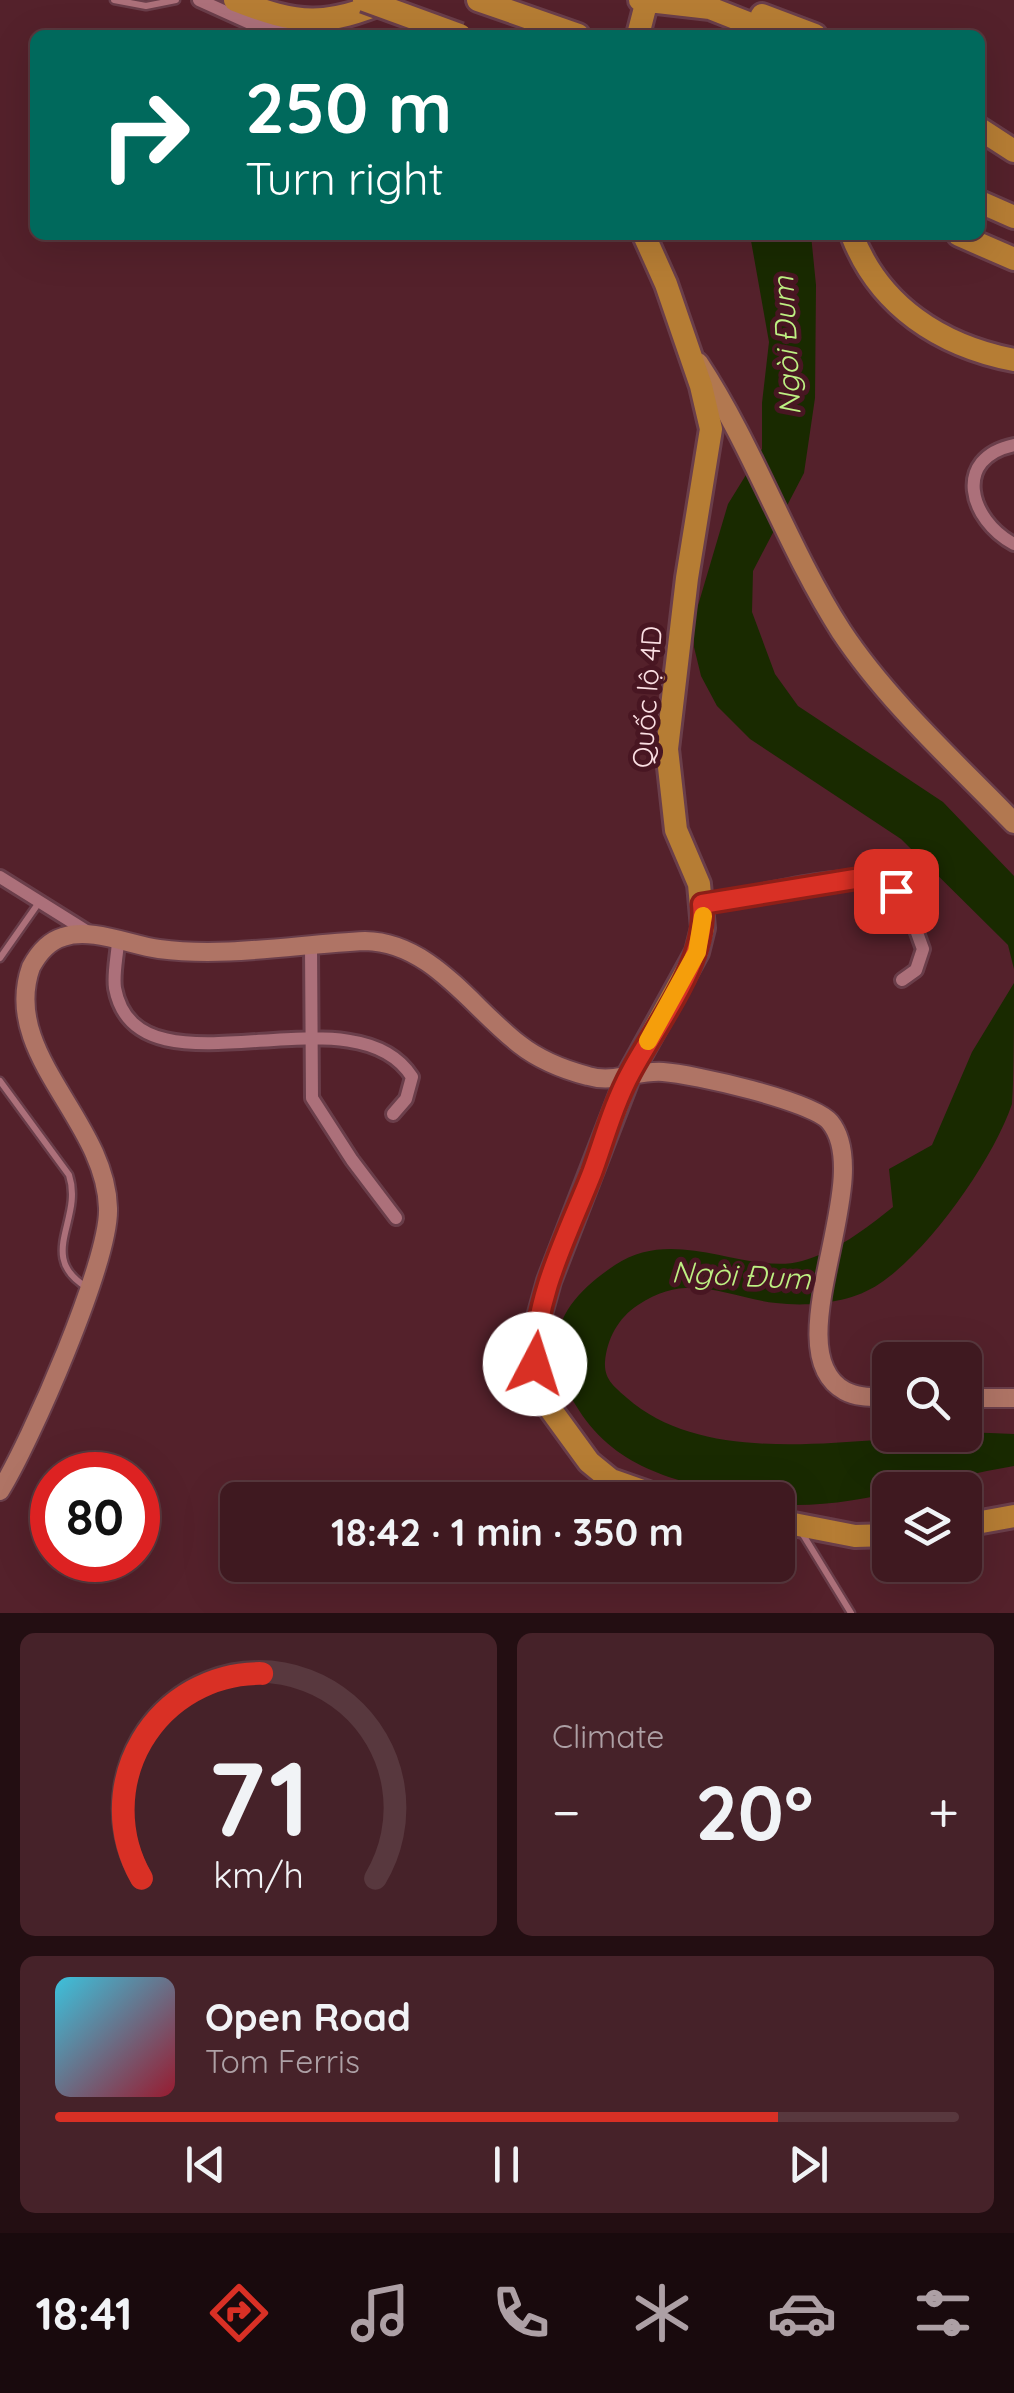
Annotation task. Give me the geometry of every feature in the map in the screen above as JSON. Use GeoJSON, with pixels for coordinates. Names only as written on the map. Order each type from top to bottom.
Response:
{"type":"FeatureCollection","features":[{"type":"Feature","properties":{"kind":"highway"},"geometry":{"type":"LineString","coordinates":[[235,0],[308,22],[348,17],[389,0]]}},
{"type":"Feature","properties":{"kind":"highway"},"geometry":{"type":"LineString","coordinates":[[364,0],[446,30]]}},
{"type":"Feature","properties":{"kind":"highway"},"geometry":{"type":"LineString","coordinates":[[478,0],[564,30]]}},
{"type":"Feature","properties":{"kind":"highway"},"geometry":{"type":"LineString","coordinates":[[639,30],[645,1],[715,4],[799,30]]}},
{"type":"Feature","properties":{"kind":"highway"},"geometry":{"type":"LineString","coordinates":[[715,4],[768,30]]}},
{"type":"Feature","properties":{"kind":"highway"},"geometry":{"type":"LineString","coordinates":[[985,132],[1014,151]]}},
{"type":"Feature","properties":{"kind":"highway"},"geometry":{"type":"LineString","coordinates":[[985,204],[1014,216]]}},
{"type":"Feature","properties":{"kind":"highway","name":"Quốc lộ 4D"},"geometry":{"type":"LineString","coordinates":[[618,1482],[588,1462],[546,1403],[535,1364],[536,1328],[628,1077],[697,952],[703,928],[699,884],[676,830],[667,759],[688,578],[711,429],[719,415],[633,240]]}},
{"type":"Feature","properties":{"kind":"highway","name":"Quốc lộ 4D"},"geometry":{"type":"LineString","coordinates":[[646,240],[666,284],[682,338]]}},
{"type":"Feature","properties":{"kind":"highway"},"geometry":{"type":"LineString","coordinates":[[854,240],[873,278],[919,323],[960,345],[1014,360]]}},
{"type":"Feature","properties":{"kind":"highway"},"geometry":{"type":"LineString","coordinates":[[970,240],[1014,259]]}},
{"type":"Feature","properties":{"kind":"highway"},"geometry":{"type":"LineString","coordinates":[[982,1523],[1014,1516]]}},
{"type":"Feature","properties":{"kind":"highway"},"geometry":{"type":"LineString","coordinates":[[795,1524],[872,1536]]}},
{"type":"Feature","properties":{"kind":"main road"},"geometry":{"type":"LineString","coordinates":[[719,415],[744,440],[826,605],[862,658],[887,690],[1014,823]]}},
{"type":"Feature","properties":{"kind":"street"},"geometry":{"type":"LineString","coordinates":[[198,0],[250,23],[291,30]]}},
{"type":"Feature","properties":{"kind":"street"},"geometry":{"type":"LineString","coordinates":[[1014,445],[986,455],[972,492],[976,507],[988,524],[1014,544]]}},
{"type":"Feature","properties":{"kind":"street"},"geometry":{"type":"LineString","coordinates":[[0,876],[88,932],[118,942],[181,950],[365,941],[402,947],[434,968],[526,1049],[590,1077],[628,1077],[653,1072],[695,1077],[786,1100],[824,1116],[836,1132],[841,1152],[820,1348],[828,1375],[851,1394],[872,1396]]}},
{"type":"Feature","properties":{"kind":"street"},"geometry":{"type":"LineString","coordinates":[[702,904],[812,883],[879,880],[896,891],[923,948],[916,970],[902,980]]}},
{"type":"Feature","properties":{"kind":"street"},"geometry":{"type":"LineString","coordinates":[[0,1491],[29,1435],[88,1288],[107,1227],[106,1186],[86,1136],[32,1056],[19,1022],[22,990],[36,957],[60,938],[88,932]]}},
{"type":"Feature","properties":{"kind":"street"},"geometry":{"type":"LineString","coordinates":[[118,942],[114,982],[118,998],[143,1033],[176,1042],[363,1042],[380,1049],[412,1077],[410,1090],[393,1114]]}},
{"type":"Feature","properties":{"kind":"street"},"geometry":{"type":"LineString","coordinates":[[311,946],[314,1103],[396,1218]]}},
{"type":"Feature","properties":{"kind":"street"},"geometry":{"type":"LineString","coordinates":[[982,1398],[1014,1398]]}},
{"type":"Feature","properties":{"kind":"lane"},"geometry":{"type":"LineString","coordinates":[[114,0],[146,6],[176,0]]}},
{"type":"Feature","properties":{"kind":"lane"},"geometry":{"type":"LineString","coordinates":[[0,958],[41,899]]}},
{"type":"Feature","properties":{"kind":"lane"},"geometry":{"type":"LineString","coordinates":[[0,1081],[69,1175],[72,1189],[63,1264],[70,1277],[88,1288]]}},
{"type":"Feature","properties":{"kind":"lane"},"geometry":{"type":"LineString","coordinates":[[795,1535],[850,1613]]}},
{"type":"Feature","properties":{"kind":"water","name":"Ngòi Đum"},"geometry":{"type":"Polygon","coordinates":[[[751,240],[812,240],[816,285],[815,398],[804,473],[753,571],[752,612],[775,674],[798,706],[943,802],[1014,876],[1014,969],[1008,945],[901,839],[750,739],[717,706],[701,676],[694,647],[694,619],[728,504],[762,449],[762,403],[769,342],[751,240]]]}},
{"type":"Feature","properties":{"kind":"water","name":"Ngòi Đum"},"geometry":{"type":"Polygon","coordinates":[[[1014,983],[1012,1104],[975,1177],[938,1227],[898,1269],[856,1296],[816,1304],[776,1303],[691,1288],[657,1295],[631,1310],[619,1323],[608,1345],[605,1368],[608,1378],[627,1398],[661,1421],[701,1435],[789,1444],[872,1440],[872,1452],[982,1452],[982,1433],[1014,1434],[1014,1466],[982,1472],[872,1472],[872,1497],[795,1505],[795,1482],[687,1482],[647,1468],[607,1443],[575,1404],[560,1377],[556,1358],[560,1325],[587,1286],[615,1265],[638,1254],[662,1249],[781,1264],[815,1257],[839,1246],[893,1207],[889,1169],[932,1145],[972,1052],[1014,983]]]}},
{"type":"Feature","properties":{"kind":"slow traffic"},"geometry":{"type":"LineString","coordinates":[[648,1041],[697,952],[703,916]]}},
{"type":"Feature","properties":{"kind":"route"},"geometry":{"type":"LineString","coordinates":[[535,1364],[536,1328],[549,1282],[628,1077],[702,940],[702,904],[861,878],[879,880],[896,891]]}}]}
